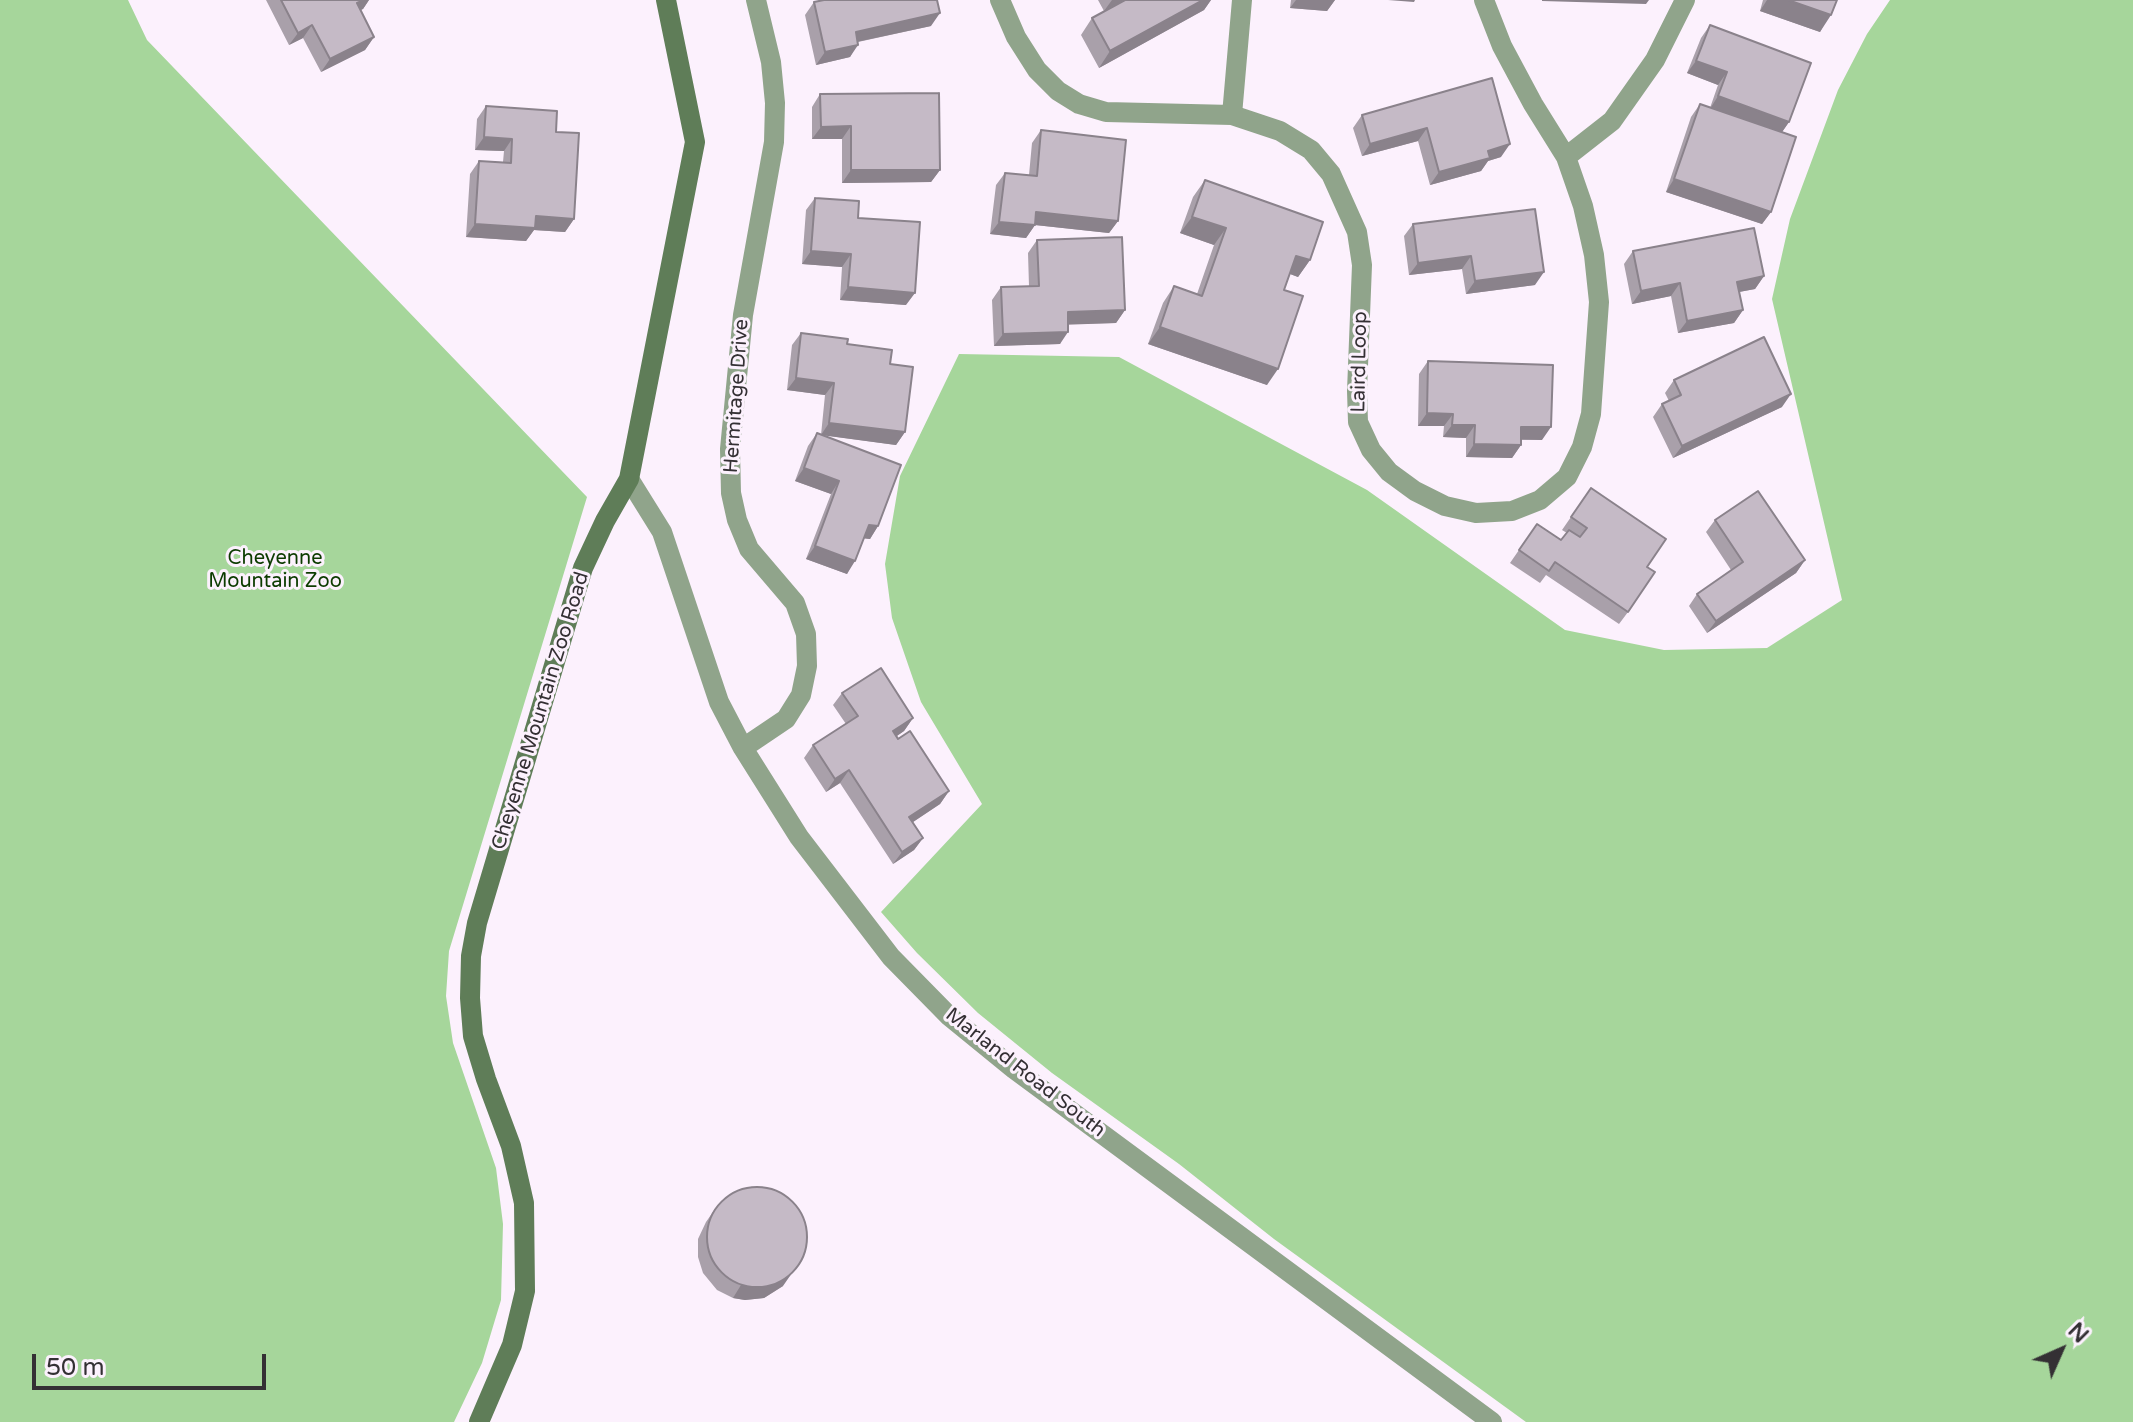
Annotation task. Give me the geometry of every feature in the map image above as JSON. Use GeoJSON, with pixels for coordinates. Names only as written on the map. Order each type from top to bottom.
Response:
{"type":"FeatureCollection","features":[{"type":"Feature","properties":{"kind":"street","name":"Cheyenne Mountain Zoo Road"},"geometry":{"type":"LineString","coordinates":[[479,1422],[512,1345],[525,1291],[524,1203],[511,1146],[473,1036],[471,956],[477,923],[583,568],[629,479],[695,142],[666,0]]}},
{"type":"Feature","properties":{"kind":"street","name":"Hermitage Drive"},"geometry":{"type":"LineString","coordinates":[[743,748],[786,719],[801,695],[807,666],[806,634],[795,603],[749,549],[737,520],[731,493],[730,449],[743,315],[774,142],[775,103],[771,62],[756,0]]}},
{"type":"Feature","properties":{"kind":"street"},"geometry":{"type":"LineString","coordinates":[[1000,0],[1016,37],[1037,70],[1058,91],[1079,104],[1106,112],[1232,115],[1242,0]]}},
{"type":"Feature","properties":{"kind":"street"},"geometry":{"type":"LineString","coordinates":[[1484,0],[1502,46],[1566,157],[1612,121],[1655,60],[1685,0]]}},
{"type":"Feature","properties":{"kind":"street","name":"Laird Loop"},"geometry":{"type":"LineString","coordinates":[[1232,115],[1280,131],[1311,150],[1331,174],[1357,232],[1362,265],[1358,422],[1371,450],[1389,472],[1415,491],[1445,506],[1476,513],[1512,511],[1540,500],[1567,477],[1582,447],[1591,414],[1599,302],[1594,255],[1583,206],[1566,157]]}},
{"type":"Feature","properties":{"kind":"street","name":"Marland Road South"},"geometry":{"type":"LineString","coordinates":[[629,479],[662,532],[719,702],[743,748],[799,837],[891,957],[949,1016],[1014,1069],[1492,1422]]}},
{"type":"Feature","properties":{"kind":"green space","name":"Cheyenne Mountain Zoo"},"geometry":{"type":"Polygon","coordinates":[[[0,0],[128,0],[147,40],[587,497],[449,951],[446,996],[453,1043],[496,1168],[503,1224],[501,1300],[482,1363],[454,1422],[0,1422],[0,0]]]}},
{"type":"Feature","properties":{"kind":"green space"},"geometry":{"type":"Polygon","coordinates":[[[1890,0],[2133,0],[2133,1422],[1526,1422],[1052,1073],[978,1013],[917,953],[881,912],[982,804],[921,702],[892,618],[885,564],[900,476],[959,354],[1119,357],[1367,490],[1565,630],[1664,650],[1767,648],[1842,600],[1772,299],[1790,219],[1838,90],[1867,34],[1890,0]]]}},
{"type":"Feature","properties":{"kind":"building"},"geometry":{"type":"Polygon","coordinates":[[[281,0],[364,0],[357,3],[374,37],[330,59],[312,25],[298,33],[281,0]]]}},
{"type":"Feature","properties":{"kind":"building"},"geometry":{"type":"Polygon","coordinates":[[[937,0],[940,13],[856,32],[858,45],[825,52],[814,2],[937,0]]]}},
{"type":"Feature","properties":{"kind":"building"},"geometry":{"type":"Polygon","coordinates":[[[1125,0],[1203,0],[1110,51],[1092,18],[1125,0]]]}},
{"type":"Feature","properties":{"kind":"building"},"geometry":{"type":"Polygon","coordinates":[[[1788,0],[1837,0],[1831,15],[1788,0]]]}},
{"type":"Feature","properties":{"kind":"building"},"geometry":{"type":"Polygon","coordinates":[[[1710,25],[1811,63],[1789,122],[1718,96],[1727,72],[1696,61],[1710,25]]]}},
{"type":"Feature","properties":{"kind":"building"},"geometry":{"type":"Polygon","coordinates":[[[1492,78],[1510,144],[1488,151],[1490,158],[1439,172],[1427,128],[1370,144],[1362,115],[1492,78]]]}},
{"type":"Feature","properties":{"kind":"building"},"geometry":{"type":"Polygon","coordinates":[[[939,93],[940,170],[851,170],[851,126],[821,127],[820,94],[939,93]]]}},
{"type":"Feature","properties":{"kind":"building"},"geometry":{"type":"Polygon","coordinates":[[[1700,104],[1796,137],[1771,212],[1674,179],[1700,104]]]}},
{"type":"Feature","properties":{"kind":"building"},"geometry":{"type":"Polygon","coordinates":[[[486,106],[557,111],[556,132],[579,133],[574,219],[536,216],[535,228],[475,224],[479,161],[511,163],[512,139],[484,137],[486,106]]]}},
{"type":"Feature","properties":{"kind":"building"},"geometry":{"type":"Polygon","coordinates":[[[1041,130],[1126,140],[1118,221],[1036,212],[1035,225],[999,222],[1005,173],[1037,176],[1041,130]]]}},
{"type":"Feature","properties":{"kind":"building"},"geometry":{"type":"Polygon","coordinates":[[[1205,180],[1323,222],[1310,260],[1296,256],[1284,290],[1303,296],[1278,369],[1160,327],[1174,286],[1202,296],[1226,228],[1192,217],[1205,180]]]}},
{"type":"Feature","properties":{"kind":"building"},"geometry":{"type":"Polygon","coordinates":[[[815,198],[859,201],[858,218],[920,222],[915,293],[848,287],[851,254],[811,251],[815,198]]]}},
{"type":"Feature","properties":{"kind":"building"},"geometry":{"type":"Polygon","coordinates":[[[1535,209],[1544,272],[1475,281],[1471,256],[1418,263],[1413,224],[1535,209]]]}},
{"type":"Feature","properties":{"kind":"building"},"geometry":{"type":"Polygon","coordinates":[[[1754,228],[1764,276],[1737,282],[1743,310],[1687,321],[1680,283],[1641,291],[1633,251],[1754,228]]]}},
{"type":"Feature","properties":{"kind":"building"},"geometry":{"type":"Polygon","coordinates":[[[1122,237],[1125,310],[1068,312],[1068,332],[1003,334],[1001,287],[1039,286],[1037,240],[1122,237]]]}},
{"type":"Feature","properties":{"kind":"building"},"geometry":{"type":"Polygon","coordinates":[[[801,333],[848,339],[847,344],[892,350],[890,364],[913,367],[905,432],[829,423],[834,383],[796,378],[801,333]]]}},
{"type":"Feature","properties":{"kind":"building"},"geometry":{"type":"Polygon","coordinates":[[[1764,337],[1791,394],[1682,446],[1662,404],[1681,395],[1674,380],[1764,337]]]}},
{"type":"Feature","properties":{"kind":"building"},"geometry":{"type":"Polygon","coordinates":[[[1428,361],[1553,365],[1551,427],[1521,427],[1521,445],[1474,444],[1475,425],[1452,425],[1453,414],[1427,413],[1428,361]]]}},
{"type":"Feature","properties":{"kind":"building"},"geometry":{"type":"Polygon","coordinates":[[[817,433],[901,465],[878,526],[869,525],[855,561],[815,546],[839,481],[804,468],[817,433]]]}},
{"type":"Feature","properties":{"kind":"building"},"geometry":{"type":"Polygon","coordinates":[[[1591,488],[1666,539],[1647,567],[1655,572],[1628,612],[1555,562],[1549,571],[1519,550],[1537,524],[1561,540],[1569,530],[1580,537],[1587,528],[1571,517],[1591,488]]]}},
{"type":"Feature","properties":{"kind":"building"},"geometry":{"type":"Polygon","coordinates":[[[1758,491],[1805,560],[1716,621],[1697,594],[1743,562],[1715,520],[1758,491]]]}},
{"type":"Feature","properties":{"kind":"building"},"geometry":{"type":"Polygon","coordinates":[[[881,668],[913,718],[893,731],[898,739],[910,731],[949,791],[909,817],[923,838],[902,852],[849,770],[835,779],[813,745],[858,716],[842,693],[881,668]]]}},
{"type":"Feature","properties":{"kind":"building"},"geometry":{"type":"Polygon","coordinates":[[[757,1187],[776,1191],[792,1202],[803,1218],[807,1237],[803,1256],[792,1272],[776,1283],[757,1287],[738,1283],[722,1272],[711,1256],[707,1237],[711,1218],[722,1202],[738,1191],[757,1187]]]}}]}
